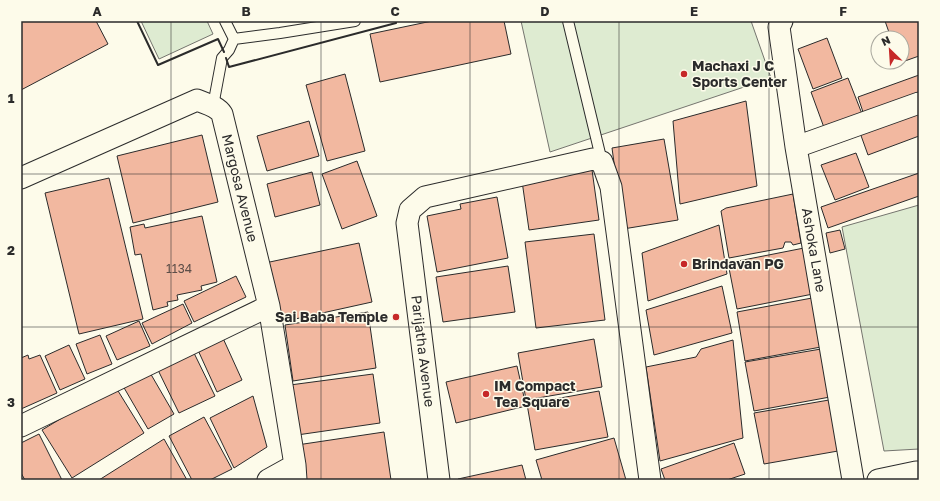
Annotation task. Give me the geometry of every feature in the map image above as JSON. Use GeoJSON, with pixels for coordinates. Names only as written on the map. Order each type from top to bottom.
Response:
{"type":"FeatureCollection","features":[{"type":"Feature","properties":{"kind":"street","name":"Ashoka Lane"},"geometry":{"type":"LineString","coordinates":[[779,23],[796,147],[853,480]]}},
{"type":"Feature","properties":{"kind":"street"},"geometry":{"type":"LineString","coordinates":[[21,178],[197,100],[213,106]]}},
{"type":"Feature","properties":{"kind":"street"},"geometry":{"type":"LineString","coordinates":[[796,147],[919,102]]}},
{"type":"Feature","properties":{"kind":"street","name":"Margosa Avenue"},"geometry":{"type":"LineString","coordinates":[[213,106],[220,110],[222,114],[269,306],[296,472]]}},
{"type":"Feature","properties":{"kind":"street","name":"Parijatha Avenue"},"geometry":{"type":"LineString","coordinates":[[439,480],[407,223],[410,210],[425,197],[593,159],[602,162]]}},
{"type":"Feature","properties":{"kind":"street"},"geometry":{"type":"LineString","coordinates":[[602,162],[611,187],[650,480]]}},
{"type":"Feature","properties":{"kind":"street"},"geometry":{"type":"LineString","coordinates":[[21,426],[269,306]]}},
{"type":"Feature","properties":{"kind":"street"},"geometry":{"type":"LineString","coordinates":[[268,480],[296,472]]}},
{"type":"Feature","properties":{"kind":"street"},"geometry":{"type":"LineString","coordinates":[[878,480],[919,472]]}},
{"type":"Feature","properties":{"kind":"lane"},"geometry":{"type":"LineString","coordinates":[[224,21],[234,39]]}},
{"type":"Feature","properties":{"kind":"lane"},"geometry":{"type":"LineString","coordinates":[[234,39],[355,21]]}},
{"type":"Feature","properties":{"kind":"lane"},"geometry":{"type":"LineString","coordinates":[[568,21],[602,162]]}},
{"type":"Feature","properties":{"kind":"lane"},"geometry":{"type":"LineString","coordinates":[[213,106],[222,58],[229,50],[234,39]]}},
{"type":"Feature","properties":{"kind":"green space"},"geometry":{"type":"Polygon","coordinates":[[[141,21],[207,21],[213,34],[159,59],[141,21]]]}},
{"type":"Feature","properties":{"kind":"green space"},"geometry":{"type":"Polygon","coordinates":[[[521,21],[751,21],[771,78],[550,152],[521,21]]]}},
{"type":"Feature","properties":{"kind":"green space"},"geometry":{"type":"Polygon","coordinates":[[[919,205],[919,449],[884,451],[842,227],[919,205]]]}},
{"type":"Feature","properties":{"kind":"building"},"geometry":{"type":"Polygon","coordinates":[[[21,21],[96,21],[108,44],[21,90],[21,21]]]}},
{"type":"Feature","properties":{"kind":"building"},"geometry":{"type":"Polygon","coordinates":[[[432,21],[504,21],[511,54],[380,82],[370,34],[432,21]]]}},
{"type":"Feature","properties":{"kind":"building"},"geometry":{"type":"Polygon","coordinates":[[[885,21],[919,21],[919,56],[910,59],[910,30],[888,30],[885,21]]]}},
{"type":"Feature","properties":{"kind":"building"},"geometry":{"type":"Polygon","coordinates":[[[827,38],[842,78],[813,89],[798,49],[827,38]]]}},
{"type":"Feature","properties":{"kind":"building"},"geometry":{"type":"Polygon","coordinates":[[[345,74],[365,151],[327,161],[306,85],[345,74]]]}},
{"type":"Feature","properties":{"kind":"building"},"geometry":{"type":"Polygon","coordinates":[[[919,75],[919,101],[866,121],[858,97],[919,75]]]}},
{"type":"Feature","properties":{"kind":"building"},"geometry":{"type":"Polygon","coordinates":[[[848,78],[864,119],[826,133],[811,92],[848,78]]]}},
{"type":"Feature","properties":{"kind":"building"},"geometry":{"type":"Polygon","coordinates":[[[746,101],[757,186],[680,204],[673,121],[746,101]]]}},
{"type":"Feature","properties":{"kind":"building"},"geometry":{"type":"Polygon","coordinates":[[[919,107],[919,136],[868,155],[859,130],[919,107]]]}},
{"type":"Feature","properties":{"kind":"building"},"geometry":{"type":"Polygon","coordinates":[[[309,121],[319,156],[267,171],[257,136],[309,121]]]}},
{"type":"Feature","properties":{"kind":"building"},"geometry":{"type":"Polygon","coordinates":[[[202,135],[218,202],[133,223],[117,156],[202,135]]]}},
{"type":"Feature","properties":{"kind":"building"},"geometry":{"type":"Polygon","coordinates":[[[664,139],[678,220],[623,229],[612,148],[664,139]]]}},
{"type":"Feature","properties":{"kind":"building"},"geometry":{"type":"Polygon","coordinates":[[[856,153],[869,187],[835,200],[821,165],[856,153]]]}},
{"type":"Feature","properties":{"kind":"building"},"geometry":{"type":"Polygon","coordinates":[[[357,161],[377,216],[342,229],[322,174],[357,161]]]}},
{"type":"Feature","properties":{"kind":"building"},"geometry":{"type":"Polygon","coordinates":[[[592,170],[599,220],[529,230],[522,181],[592,170]]]}},
{"type":"Feature","properties":{"kind":"building"},"geometry":{"type":"Polygon","coordinates":[[[312,172],[320,205],[275,217],[267,184],[312,172]]]}},
{"type":"Feature","properties":{"kind":"building"},"geometry":{"type":"Polygon","coordinates":[[[919,173],[919,196],[828,228],[821,207],[919,173]]]}},
{"type":"Feature","properties":{"kind":"building"},"geometry":{"type":"Polygon","coordinates":[[[109,178],[143,319],[79,334],[45,193],[109,178]]]}},
{"type":"Feature","properties":{"kind":"building"},"geometry":{"type":"Polygon","coordinates":[[[793,194],[801,243],[793,245],[791,242],[785,242],[783,248],[729,258],[721,211],[726,208],[793,194]]]}},
{"type":"Feature","properties":{"kind":"building"},"geometry":{"type":"Polygon","coordinates":[[[497,197],[508,258],[437,272],[427,216],[461,209],[460,204],[497,197]]]}},
{"type":"Feature","properties":{"kind":"building"},"geometry":{"type":"Polygon","coordinates":[[[202,216],[217,282],[201,286],[202,290],[177,295],[178,300],[167,302],[168,306],[153,310],[141,254],[135,255],[130,227],[144,224],[145,228],[202,216]]]}},
{"type":"Feature","properties":{"kind":"building","name":"Brindavan PG"},"geometry":{"type":"Polygon","coordinates":[[[719,225],[727,274],[648,301],[642,253],[719,225]]]}},
{"type":"Feature","properties":{"kind":"building"},"geometry":{"type":"Polygon","coordinates":[[[840,230],[845,249],[830,253],[826,233],[840,230]]]}},
{"type":"Feature","properties":{"kind":"building"},"geometry":{"type":"Polygon","coordinates":[[[594,234],[605,320],[536,328],[525,242],[594,234]]]}},
{"type":"Feature","properties":{"kind":"building"},"geometry":{"type":"Polygon","coordinates":[[[359,243],[372,302],[277,323],[265,263],[359,243]]]}},
{"type":"Feature","properties":{"kind":"building"},"geometry":{"type":"Polygon","coordinates":[[[804,248],[813,294],[737,309],[728,263],[804,248]]]}},
{"type":"Feature","properties":{"kind":"building"},"geometry":{"type":"Polygon","coordinates":[[[508,266],[515,312],[443,322],[436,277],[508,266]]]}},
{"type":"Feature","properties":{"kind":"building"},"geometry":{"type":"Polygon","coordinates":[[[236,276],[246,297],[194,322],[184,301],[236,276]]]}},
{"type":"Feature","properties":{"kind":"building"},"geometry":{"type":"Polygon","coordinates":[[[722,286],[732,333],[654,355],[646,310],[722,286]]]}},
{"type":"Feature","properties":{"kind":"building"},"geometry":{"type":"Polygon","coordinates":[[[812,298],[821,347],[745,361],[737,312],[812,298]]]}},
{"type":"Feature","properties":{"kind":"building"},"geometry":{"type":"Polygon","coordinates":[[[183,304],[192,323],[152,344],[142,323],[183,304]]]}},
{"type":"Feature","properties":{"kind":"building"},"geometry":{"type":"Polygon","coordinates":[[[368,312],[376,368],[293,381],[285,325],[368,312]]]}},
{"type":"Feature","properties":{"kind":"building"},"geometry":{"type":"Polygon","coordinates":[[[139,321],[150,346],[117,360],[106,336],[139,321]]]}},
{"type":"Feature","properties":{"kind":"building"},"geometry":{"type":"Polygon","coordinates":[[[100,335],[112,364],[87,374],[76,344],[100,335]]]}},
{"type":"Feature","properties":{"kind":"building"},"geometry":{"type":"Polygon","coordinates":[[[222,336],[242,380],[217,392],[197,348],[222,336]]]}},
{"type":"Feature","properties":{"kind":"building"},"geometry":{"type":"Polygon","coordinates":[[[594,339],[602,387],[526,400],[518,353],[594,339]]]}},
{"type":"Feature","properties":{"kind":"building"},"geometry":{"type":"Polygon","coordinates":[[[733,340],[743,438],[660,461],[646,367],[696,357],[701,349],[733,340]]]}},
{"type":"Feature","properties":{"kind":"building"},"geometry":{"type":"Polygon","coordinates":[[[69,345],[85,379],[60,390],[45,356],[69,345]]]}},
{"type":"Feature","properties":{"kind":"building"},"geometry":{"type":"Polygon","coordinates":[[[821,349],[830,397],[754,411],[745,362],[821,349]]]}},
{"type":"Feature","properties":{"kind":"building"},"geometry":{"type":"Polygon","coordinates":[[[193,351],[215,396],[179,413],[157,368],[193,351]]]}},
{"type":"Feature","properties":{"kind":"building"},"geometry":{"type":"Polygon","coordinates":[[[28,355],[29,359],[40,355],[57,393],[21,409],[21,358],[28,355]]]}},
{"type":"Feature","properties":{"kind":"building","name":"IM Compact Tea Square"},"geometry":{"type":"Polygon","coordinates":[[[517,366],[526,406],[456,423],[446,382],[517,366]]]}},
{"type":"Feature","properties":{"kind":"building"},"geometry":{"type":"Polygon","coordinates":[[[149,371],[174,414],[148,429],[123,386],[149,371]]]}},
{"type":"Feature","properties":{"kind":"building"},"geometry":{"type":"Polygon","coordinates":[[[373,374],[380,423],[297,435],[290,385],[373,374]]]}},
{"type":"Feature","properties":{"kind":"building"},"geometry":{"type":"Polygon","coordinates":[[[115,386],[144,433],[72,478],[42,430],[115,386]]]}},
{"type":"Feature","properties":{"kind":"building"},"geometry":{"type":"Polygon","coordinates":[[[599,391],[608,437],[535,450],[527,404],[599,391]]]}},
{"type":"Feature","properties":{"kind":"building"},"geometry":{"type":"Polygon","coordinates":[[[253,396],[267,447],[234,468],[210,418],[253,396]]]}},
{"type":"Feature","properties":{"kind":"building"},"geometry":{"type":"Polygon","coordinates":[[[829,400],[838,451],[764,464],[754,413],[829,400]]]}},
{"type":"Feature","properties":{"kind":"building"},"geometry":{"type":"Polygon","coordinates":[[[204,417],[232,469],[210,480],[192,480],[169,436],[204,417]]]}},
{"type":"Feature","properties":{"kind":"building"},"geometry":{"type":"Polygon","coordinates":[[[384,432],[391,480],[303,480],[297,445],[384,432]]]}},
{"type":"Feature","properties":{"kind":"building"},"geometry":{"type":"Polygon","coordinates":[[[39,434],[62,480],[25,480],[21,473],[21,443],[39,434]]]}},
{"type":"Feature","properties":{"kind":"building"},"geometry":{"type":"Polygon","coordinates":[[[614,438],[626,480],[542,480],[536,460],[614,438]]]}},
{"type":"Feature","properties":{"kind":"building"},"geometry":{"type":"Polygon","coordinates":[[[164,439],[187,480],[99,480],[164,439]]]}},
{"type":"Feature","properties":{"kind":"building"},"geometry":{"type":"Polygon","coordinates":[[[734,443],[745,474],[727,480],[665,480],[661,469],[734,443]]]}},
{"type":"Feature","properties":{"kind":"building"},"geometry":{"type":"Polygon","coordinates":[[[522,465],[526,480],[458,480],[458,479],[522,465]]]}},
{"type":"Feature","properties":{"kind":"wall"},"geometry":{"type":"LineString","coordinates":[[137,21],[158,65],[218,39],[224,52]]}},
{"type":"Feature","properties":{"kind":"wall"},"geometry":{"type":"LineString","coordinates":[[226,58],[229,67],[396,23],[396,21]]}},
{"type":"Feature","properties":{"kind":"place","name":"Machaxi J C Sports Center"},"geometry":{"type":"Point","coordinates":[684,74]}},
{"type":"Feature","properties":{"kind":"place","name":"Brindavan PG"},"geometry":{"type":"Point","coordinates":[684,264]}},
{"type":"Feature","properties":{"kind":"place","name":"Sai Baba Temple"},"geometry":{"type":"Point","coordinates":[396,317]}},
{"type":"Feature","properties":{"kind":"place","name":"IM Compact Tea Square"},"geometry":{"type":"Point","coordinates":[486,394]}}]}
